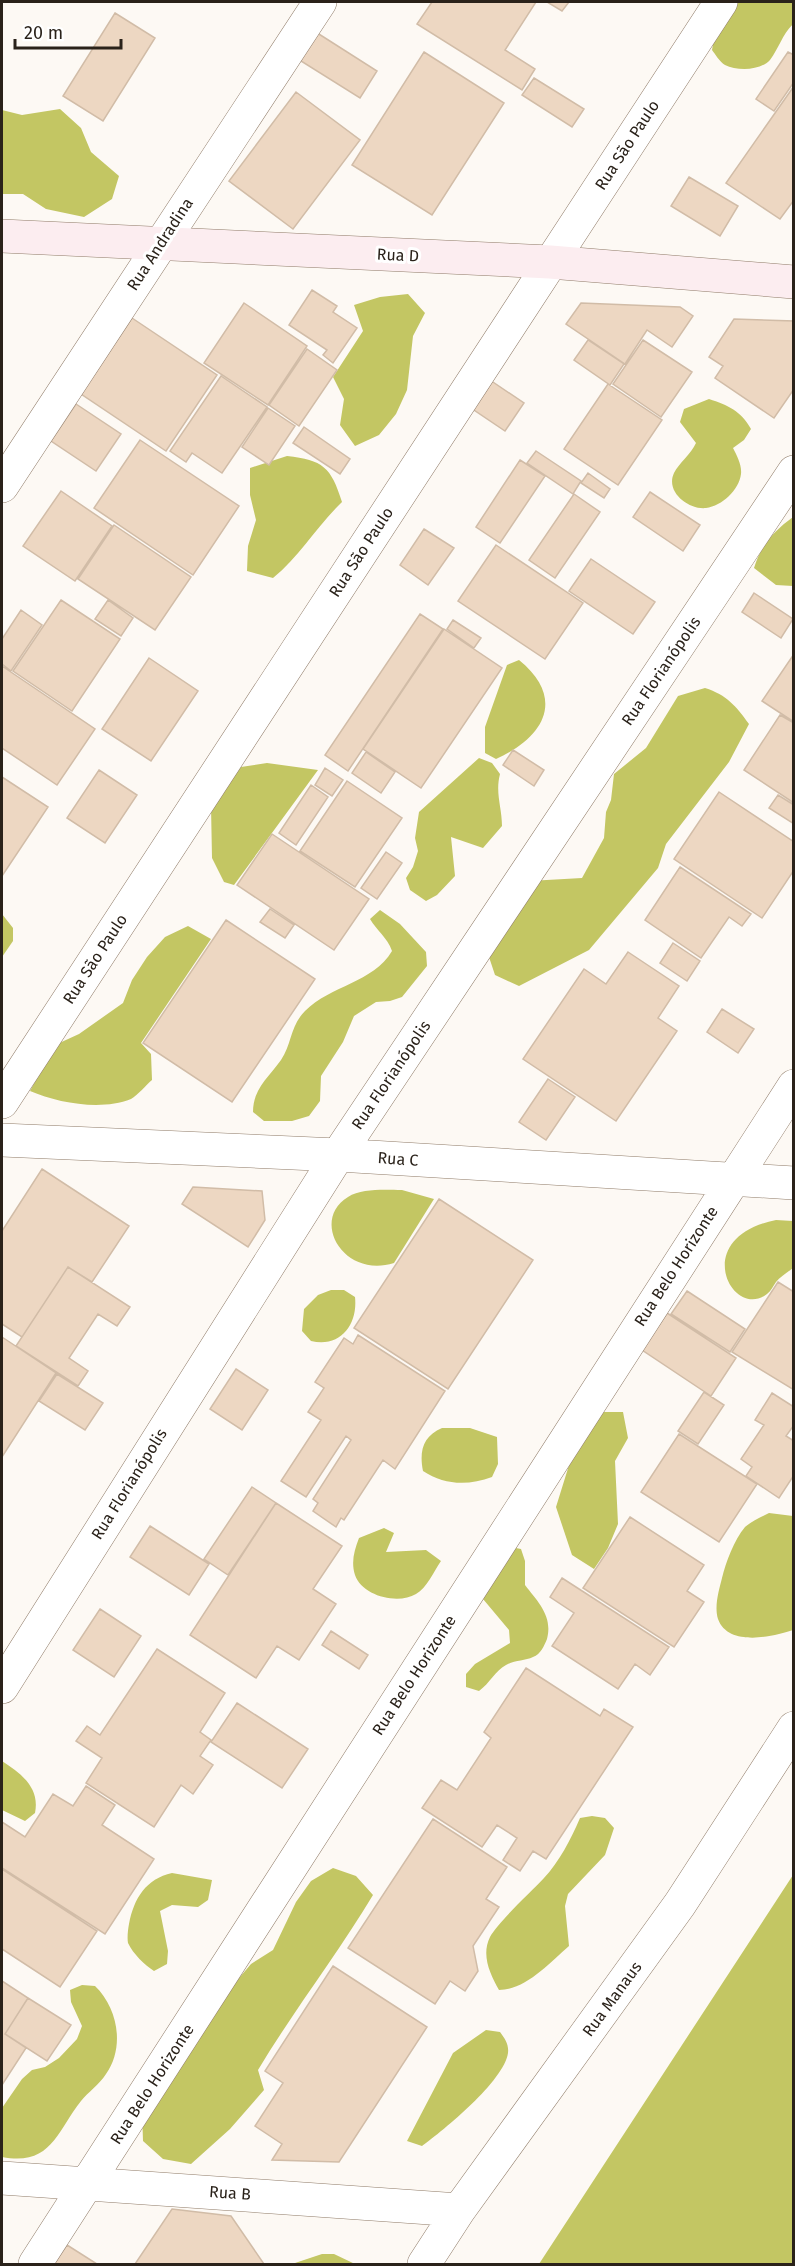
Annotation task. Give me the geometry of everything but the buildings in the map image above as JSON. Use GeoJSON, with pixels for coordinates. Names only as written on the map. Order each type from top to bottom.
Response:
{"type":"FeatureCollection","features":[{"type":"Feature","properties":{"kind":"street","name":"Rua Andradina"},"geometry":{"type":"LineString","coordinates":[[2,486],[320,2]]}},
{"type":"Feature","properties":{"kind":"street","name":"Rua São Paulo"},"geometry":{"type":"LineString","coordinates":[[2,1102],[721,2]]}},
{"type":"Feature","properties":{"kind":"street","name":"Rua D"},"geometry":{"type":"LineString","coordinates":[[2,236],[550,262],[794,282]]}},
{"type":"Feature","properties":{"kind":"street","name":"Rua Florianópolis"},"geometry":{"type":"LineString","coordinates":[[2,1687],[338,1155],[794,472]]}},
{"type":"Feature","properties":{"kind":"street","name":"Rua Belo Horizonte"},"geometry":{"type":"LineString","coordinates":[[34,2265],[794,1086]]}},
{"type":"Feature","properties":{"kind":"street","name":"Rua C"},"geometry":{"type":"LineString","coordinates":[[2,1140],[338,1155],[794,1183]]}},
{"type":"Feature","properties":{"kind":"street","name":"Rua Manaus"},"geometry":{"type":"LineString","coordinates":[[424,2265],[459,2210],[680,1904],[794,1728]]}},
{"type":"Feature","properties":{"kind":"street","name":"Rua B"},"geometry":{"type":"LineString","coordinates":[[2,2178],[459,2210]]}},
{"type":"Feature","properties":{"kind":"shaded area"},"geometry":{"type":"Polygon","coordinates":[[[735,2],[793,2],[793,24],[766,64],[748,69],[730,67],[721,62],[712,50],[716,28],[735,2]]]}},
{"type":"Feature","properties":{"kind":"shaded area"},"geometry":{"type":"Polygon","coordinates":[[[60,109],[81,128],[91,152],[119,176],[112,199],[84,217],[46,209],[23,194],[2,194],[2,110],[22,115],[60,109]]]}},
{"type":"Feature","properties":{"kind":"shaded area"},"geometry":{"type":"Polygon","coordinates":[[[408,294],[425,313],[413,336],[407,390],[396,414],[379,435],[355,446],[340,425],[344,399],[333,377],[363,331],[354,305],[380,297],[408,294]]]}},
{"type":"Feature","properties":{"kind":"shaded area"},"geometry":{"type":"Polygon","coordinates":[[[709,399],[733,410],[751,429],[744,440],[733,448],[741,471],[737,486],[724,501],[712,507],[699,508],[680,498],[673,487],[672,480],[676,469],[696,443],[680,422],[684,409],[709,399]]]}},
{"type":"Feature","properties":{"kind":"shaded area"},"geometry":{"type":"Polygon","coordinates":[[[287,456],[309,460],[324,467],[334,481],[342,502],[292,560],[273,578],[247,571],[248,546],[256,520],[250,495],[250,468],[287,456]]]}},
{"type":"Feature","properties":{"kind":"shaded area"},"geometry":{"type":"Polygon","coordinates":[[[793,517],[793,586],[776,585],[754,568],[760,552],[769,539],[793,517]]]}},
{"type":"Feature","properties":{"kind":"shaded area"},"geometry":{"type":"Polygon","coordinates":[[[519,660],[534,674],[542,688],[545,702],[544,716],[527,740],[496,759],[485,753],[485,727],[507,665],[519,660]]]}},
{"type":"Feature","properties":{"kind":"shaded area"},"geometry":{"type":"Polygon","coordinates":[[[705,688],[730,702],[749,724],[729,762],[666,844],[658,868],[589,950],[519,986],[495,975],[487,951],[529,881],[582,878],[604,838],[606,812],[611,800],[614,774],[646,748],[678,696],[705,688]]]}},
{"type":"Feature","properties":{"kind":"shaded area"},"geometry":{"type":"Polygon","coordinates":[[[479,758],[492,763],[500,774],[498,794],[502,826],[483,848],[451,837],[455,876],[437,895],[426,901],[410,890],[406,878],[413,867],[418,851],[415,838],[419,812],[479,758]]]}},
{"type":"Feature","properties":{"kind":"shaded area"},"geometry":{"type":"Polygon","coordinates":[[[267,763],[318,770],[234,885],[224,882],[212,858],[211,806],[241,767],[267,763]]]}},
{"type":"Feature","properties":{"kind":"shaded area"},"geometry":{"type":"Polygon","coordinates":[[[380,910],[400,924],[426,952],[427,966],[402,997],[376,1002],[354,1016],[343,1042],[321,1076],[320,1101],[309,1116],[292,1121],[264,1121],[253,1112],[258,1090],[285,1054],[300,1017],[315,1002],[374,970],[392,951],[370,919],[380,910]]]}},
{"type":"Feature","properties":{"kind":"shaded area"},"geometry":{"type":"Polygon","coordinates":[[[2,914],[13,928],[13,941],[2,957],[2,914]]]}},
{"type":"Feature","properties":{"kind":"shaded area"},"geometry":{"type":"Polygon","coordinates":[[[188,926],[211,939],[141,1043],[151,1054],[152,1080],[131,1099],[119,1103],[80,1104],[53,1099],[30,1091],[55,1045],[79,1034],[123,1003],[132,980],[147,957],[165,937],[188,926]]]}},
{"type":"Feature","properties":{"kind":"shaded area"},"geometry":{"type":"Polygon","coordinates":[[[402,1190],[434,1199],[394,1263],[376,1266],[360,1263],[347,1255],[338,1245],[332,1232],[332,1219],[337,1207],[348,1197],[360,1192],[402,1190]]]}},
{"type":"Feature","properties":{"kind":"shaded area"},"geometry":{"type":"Polygon","coordinates":[[[776,1220],[793,1221],[793,1268],[778,1280],[767,1294],[754,1299],[742,1296],[732,1287],[726,1274],[726,1258],[733,1243],[749,1229],[776,1220]]]}},
{"type":"Feature","properties":{"kind":"shaded area"},"geometry":{"type":"Polygon","coordinates":[[[331,1290],[344,1290],[355,1297],[350,1325],[338,1338],[331,1341],[311,1341],[302,1331],[304,1309],[318,1295],[331,1290]]]}},
{"type":"Feature","properties":{"kind":"shaded area"},"geometry":{"type":"Polygon","coordinates":[[[596,1412],[623,1412],[628,1438],[615,1461],[618,1524],[608,1548],[594,1569],[572,1555],[556,1507],[579,1433],[596,1412]]]}},
{"type":"Feature","properties":{"kind":"shaded area"},"geometry":{"type":"Polygon","coordinates":[[[442,1428],[470,1428],[497,1437],[498,1464],[492,1477],[474,1482],[456,1483],[439,1479],[423,1471],[424,1445],[430,1435],[442,1428]]]}},
{"type":"Feature","properties":{"kind":"shaded area"},"geometry":{"type":"Polygon","coordinates":[[[769,1513],[793,1516],[793,1630],[763,1637],[741,1637],[723,1628],[718,1619],[718,1593],[728,1558],[741,1532],[745,1527],[769,1513]]]}},
{"type":"Feature","properties":{"kind":"shaded area"},"geometry":{"type":"Polygon","coordinates":[[[384,1528],[394,1533],[386,1552],[426,1550],[441,1561],[424,1588],[416,1594],[400,1599],[381,1597],[365,1588],[355,1575],[354,1556],[359,1538],[384,1528]]]}},
{"type":"Feature","properties":{"kind":"shaded area"},"geometry":{"type":"Polygon","coordinates":[[[505,1546],[521,1549],[525,1561],[525,1585],[546,1616],[547,1639],[538,1654],[506,1665],[479,1691],[466,1687],[466,1674],[475,1664],[510,1643],[509,1630],[483,1599],[505,1546]]]}},
{"type":"Feature","properties":{"kind":"shaded area"},"geometry":{"type":"Polygon","coordinates":[[[2,1761],[28,1782],[35,1796],[35,1813],[25,1821],[2,1810],[2,1761]]]}},
{"type":"Feature","properties":{"kind":"shaded area"},"geometry":{"type":"Polygon","coordinates":[[[592,1816],[605,1818],[614,1828],[605,1855],[568,1894],[565,1906],[569,1946],[528,1981],[519,1986],[499,1990],[490,1971],[487,1957],[487,1944],[490,1937],[500,1923],[555,1865],[580,1818],[592,1816]]]}},
{"type":"Feature","properties":{"kind":"shaded area"},"geometry":{"type":"Polygon","coordinates":[[[333,1868],[356,1876],[373,1895],[258,2070],[264,2090],[230,2129],[191,2164],[163,2159],[143,2141],[142,2111],[234,1984],[251,1964],[273,1950],[296,1902],[311,1881],[333,1868]]]}},
{"type":"Feature","properties":{"kind":"shaded area"},"geometry":{"type":"Polygon","coordinates":[[[172,1873],[212,1880],[208,1900],[198,1907],[172,1905],[160,1911],[168,1951],[167,1964],[154,1971],[130,1947],[128,1943],[129,1924],[134,1906],[148,1885],[172,1873]]]}},
{"type":"Feature","properties":{"kind":"shaded area"},"geometry":{"type":"Polygon","coordinates":[[[793,1875],[793,2264],[539,2264],[793,1875]]]}},
{"type":"Feature","properties":{"kind":"shaded area"},"geometry":{"type":"Polygon","coordinates":[[[82,1985],[95,1986],[103,1995],[114,2016],[117,2040],[112,2063],[103,2078],[81,2101],[58,2135],[42,2152],[32,2157],[2,2157],[2,2108],[22,2079],[32,2070],[45,2067],[59,2058],[77,2039],[82,2026],[71,2002],[70,1990],[82,1985]]]}},
{"type":"Feature","properties":{"kind":"shaded area"},"geometry":{"type":"Polygon","coordinates":[[[486,2030],[500,2032],[508,2047],[504,2064],[496,2077],[472,2104],[422,2146],[407,2141],[453,2053],[486,2030]]]}},
{"type":"Feature","properties":{"kind":"shaded area"},"geometry":{"type":"Polygon","coordinates":[[[322,2254],[334,2254],[355,2264],[292,2264],[322,2254]]]}}]}
